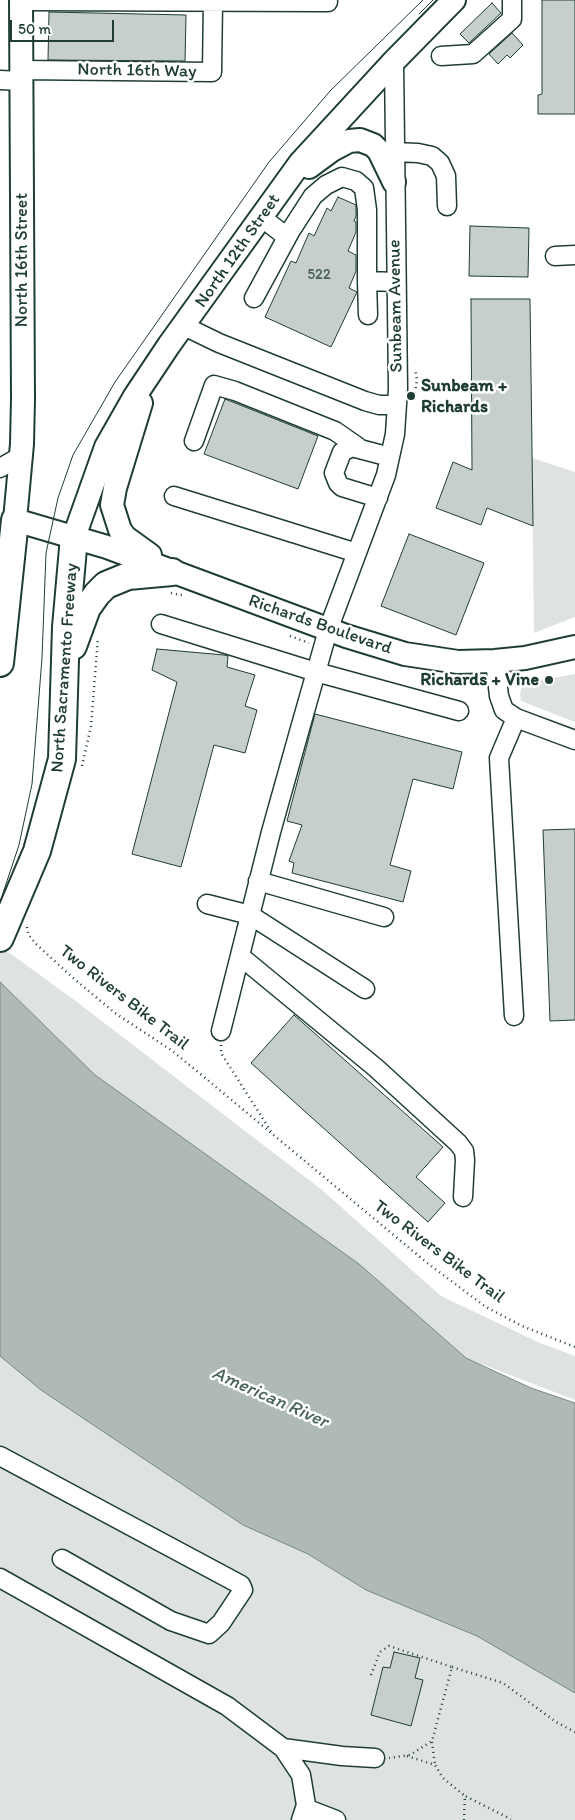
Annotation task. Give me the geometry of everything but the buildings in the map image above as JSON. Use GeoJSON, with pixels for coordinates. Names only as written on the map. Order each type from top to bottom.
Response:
{"type":"FeatureCollection","features":[{"type":"Feature","properties":{"kind":"highway"},"geometry":{"type":"LineString","coordinates":[[0,663],[7,517]]}},
{"type":"Feature","properties":{"kind":"highway","name":"North Sacramento Freeway"},"geometry":{"type":"LineString","coordinates":[[0,938],[37,851],[57,784],[62,759],[72,549]]}},
{"type":"Feature","properties":{"kind":"highway"},"geometry":{"type":"LineString","coordinates":[[65,668],[87,608],[97,594],[106,586],[122,578],[170,582]]}},
{"type":"Feature","properties":{"kind":"main road","name":"North 16th Street"},"geometry":{"type":"LineString","coordinates":[[7,517],[21,456],[23,399],[14,77],[21,0]]}},
{"type":"Feature","properties":{"kind":"main road","name":"North 12th Street"},"geometry":{"type":"LineString","coordinates":[[72,549],[106,447],[149,376],[261,217],[322,138],[394,60],[454,0]]}},
{"type":"Feature","properties":{"kind":"main road"},"geometry":{"type":"LineString","coordinates":[[286,184],[332,150],[354,140],[367,142],[378,150],[394,182]]}},
{"type":"Feature","properties":{"kind":"main road"},"geometry":{"type":"LineString","coordinates":[[149,376],[113,493],[113,512],[117,525],[125,537],[170,582]]}},
{"type":"Feature","properties":{"kind":"main road","name":"Richards Boulevard"},"geometry":{"type":"LineString","coordinates":[[7,517],[72,549],[170,582],[326,640],[458,662],[525,658],[575,647]]}},
{"type":"Feature","properties":{"kind":"street"},"geometry":{"type":"LineString","coordinates":[[21,0],[328,2]]}},
{"type":"Feature","properties":{"kind":"street"},"geometry":{"type":"LineString","coordinates":[[441,56],[473,54],[512,19],[512,0]]}},
{"type":"Feature","properties":{"kind":"street","name":"North 16th Way"},"geometry":{"type":"LineString","coordinates":[[14,77],[212,72],[213,2]]}},
{"type":"Feature","properties":{"kind":"street","name":"Sunbeam Avenue"},"geometry":{"type":"LineString","coordinates":[[221,1031],[258,881],[316,672],[378,498],[395,434],[397,405],[394,60]]}},
{"type":"Feature","properties":{"kind":"street"},"geometry":{"type":"LineString","coordinates":[[394,152],[418,152],[432,156],[440,163],[446,176],[448,206]]}},
{"type":"Feature","properties":{"kind":"street"},"geometry":{"type":"LineString","coordinates":[[254,298],[287,237],[313,196],[326,184],[342,177],[356,181],[364,188],[367,210],[368,314]]}},
{"type":"Feature","properties":{"kind":"street"},"geometry":{"type":"LineString","coordinates":[[261,217],[287,237]]}},
{"type":"Feature","properties":{"kind":"street"},"geometry":{"type":"LineString","coordinates":[[555,256],[575,255]]}},
{"type":"Feature","properties":{"kind":"street"},"geometry":{"type":"LineString","coordinates":[[367,281],[396,282]]}},
{"type":"Feature","properties":{"kind":"street"},"geometry":{"type":"LineString","coordinates":[[184,326],[219,343],[365,401],[379,405],[397,405]]}},
{"type":"Feature","properties":{"kind":"street"},"geometry":{"type":"LineString","coordinates":[[194,441],[214,385],[235,391],[335,431],[358,447]]}},
{"type":"Feature","properties":{"kind":"street"},"geometry":{"type":"LineString","coordinates":[[378,498],[342,487],[335,478],[334,473],[342,452],[352,447],[358,447],[390,457]]}},
{"type":"Feature","properties":{"kind":"street"},"geometry":{"type":"LineString","coordinates":[[0,468],[21,456]]}},
{"type":"Feature","properties":{"kind":"street"},"geometry":{"type":"LineString","coordinates":[[174,496],[357,553]]}},
{"type":"Feature","properties":{"kind":"street"},"geometry":{"type":"LineString","coordinates":[[161,624],[316,672],[459,711]]}},
{"type":"Feature","properties":{"kind":"street"},"geometry":{"type":"LineString","coordinates":[[495,661],[504,710],[516,718],[575,740]]}},
{"type":"Feature","properties":{"kind":"street"},"geometry":{"type":"LineString","coordinates":[[514,1016],[499,758],[516,718]]}},
{"type":"Feature","properties":{"kind":"street"},"geometry":{"type":"LineString","coordinates":[[258,881],[384,917]]}},
{"type":"Feature","properties":{"kind":"street"},"geometry":{"type":"LineString","coordinates":[[207,904],[250,916],[365,989]]}},
{"type":"Feature","properties":{"kind":"street"},"geometry":{"type":"LineString","coordinates":[[240,956],[376,1068],[458,1142],[464,1151],[465,1160],[463,1197]]}},
{"type":"Feature","properties":{"kind":"street"},"geometry":{"type":"LineString","coordinates":[[0,1456],[241,1585],[243,1590],[221,1623],[209,1634],[171,1621],[62,1559]]}},
{"type":"Feature","properties":{"kind":"street"},"geometry":{"type":"LineString","coordinates":[[0,1578],[227,1706],[283,1748],[301,1775],[303,1814],[336,1820]]}},
{"type":"Feature","properties":{"kind":"street"},"geometry":{"type":"LineString","coordinates":[[283,1748],[342,1756],[375,1758]]}},
{"type":"Feature","properties":{"kind":"path"},"geometry":{"type":"LineString","coordinates":[[170,582],[193,599]]}},
{"type":"Feature","properties":{"kind":"path"},"geometry":{"type":"LineString","coordinates":[[288,635],[326,640]]}},
{"type":"Feature","properties":{"kind":"path"},"geometry":{"type":"LineString","coordinates":[[81,769],[91,726],[98,637]]}},
{"type":"Feature","properties":{"kind":"path","name":"Two Rivers Bike Trail"},"geometry":{"type":"LineString","coordinates":[[29,919],[28,934],[54,962],[115,1013],[171,1050],[426,1262],[486,1307],[522,1326],[575,1347]]}},
{"type":"Feature","properties":{"kind":"path"},"geometry":{"type":"LineString","coordinates":[[221,1031],[221,1053],[273,1135]]}},
{"type":"Feature","properties":{"kind":"path"},"geometry":{"type":"LineString","coordinates":[[371,1675],[380,1652],[389,1646],[503,1683],[556,1722],[575,1732]]}},
{"type":"Feature","properties":{"kind":"path"},"geometry":{"type":"LineString","coordinates":[[452,1667],[432,1741],[436,1765],[443,1778],[465,1796],[512,1820]]}},
{"type":"Feature","properties":{"kind":"path"},"geometry":{"type":"LineString","coordinates":[[406,1756],[432,1741]]}},
{"type":"Feature","properties":{"kind":"path"},"geometry":{"type":"LineString","coordinates":[[375,1758],[406,1756],[436,1765]]}},
{"type":"Feature","properties":{"kind":"path"},"geometry":{"type":"LineString","coordinates":[[464,1820],[465,1796]]}},
{"type":"Feature","properties":{"kind":"shaded area"},"geometry":{"type":"Polygon","coordinates":[[[532,458],[575,472],[575,617],[534,633],[532,458]]]}},
{"type":"Feature","properties":{"kind":"shaded area"},"geometry":{"type":"Polygon","coordinates":[[[575,674],[575,722],[521,701],[520,694],[523,683],[575,674]]]}},
{"type":"Feature","properties":{"kind":"shaded area"},"geometry":{"type":"Polygon","coordinates":[[[0,946],[77,1002],[322,1190],[441,1296],[540,1343],[575,1356],[575,1400],[466,1358],[359,1264],[95,1075],[0,982],[0,946]]]}},
{"type":"Feature","properties":{"kind":"shaded area"},"geometry":{"type":"Polygon","coordinates":[[[0,1356],[41,1390],[243,1525],[308,1554],[366,1590],[477,1635],[575,1693],[575,1820],[0,1820],[0,1356]]]}},
{"type":"Feature","properties":{"kind":"water","name":"American River"},"geometry":{"type":"Polygon","coordinates":[[[0,982],[95,1075],[359,1264],[466,1358],[531,1388],[575,1403],[575,1693],[477,1636],[366,1590],[308,1554],[243,1525],[41,1390],[0,1356],[0,982]]]}},
{"type":"Feature","properties":{"kind":"tram line"},"geometry":{"type":"LineString","coordinates":[[0,902],[19,845],[32,784],[42,658],[46,553],[58,498],[73,455],[115,382],[269,162],[331,90],[423,0]]}},
{"type":"Feature","properties":{"kind":"tram line"},"geometry":{"type":"LineString","coordinates":[[419,14],[433,0]]}},
{"type":"Feature","properties":{"kind":"place","name":"Sunbeam + Richards"},"geometry":{"type":"Point","coordinates":[411,396]}},
{"type":"Feature","properties":{"kind":"place","name":"Richards + Vine"},"geometry":{"type":"Point","coordinates":[549,680]}}]}
